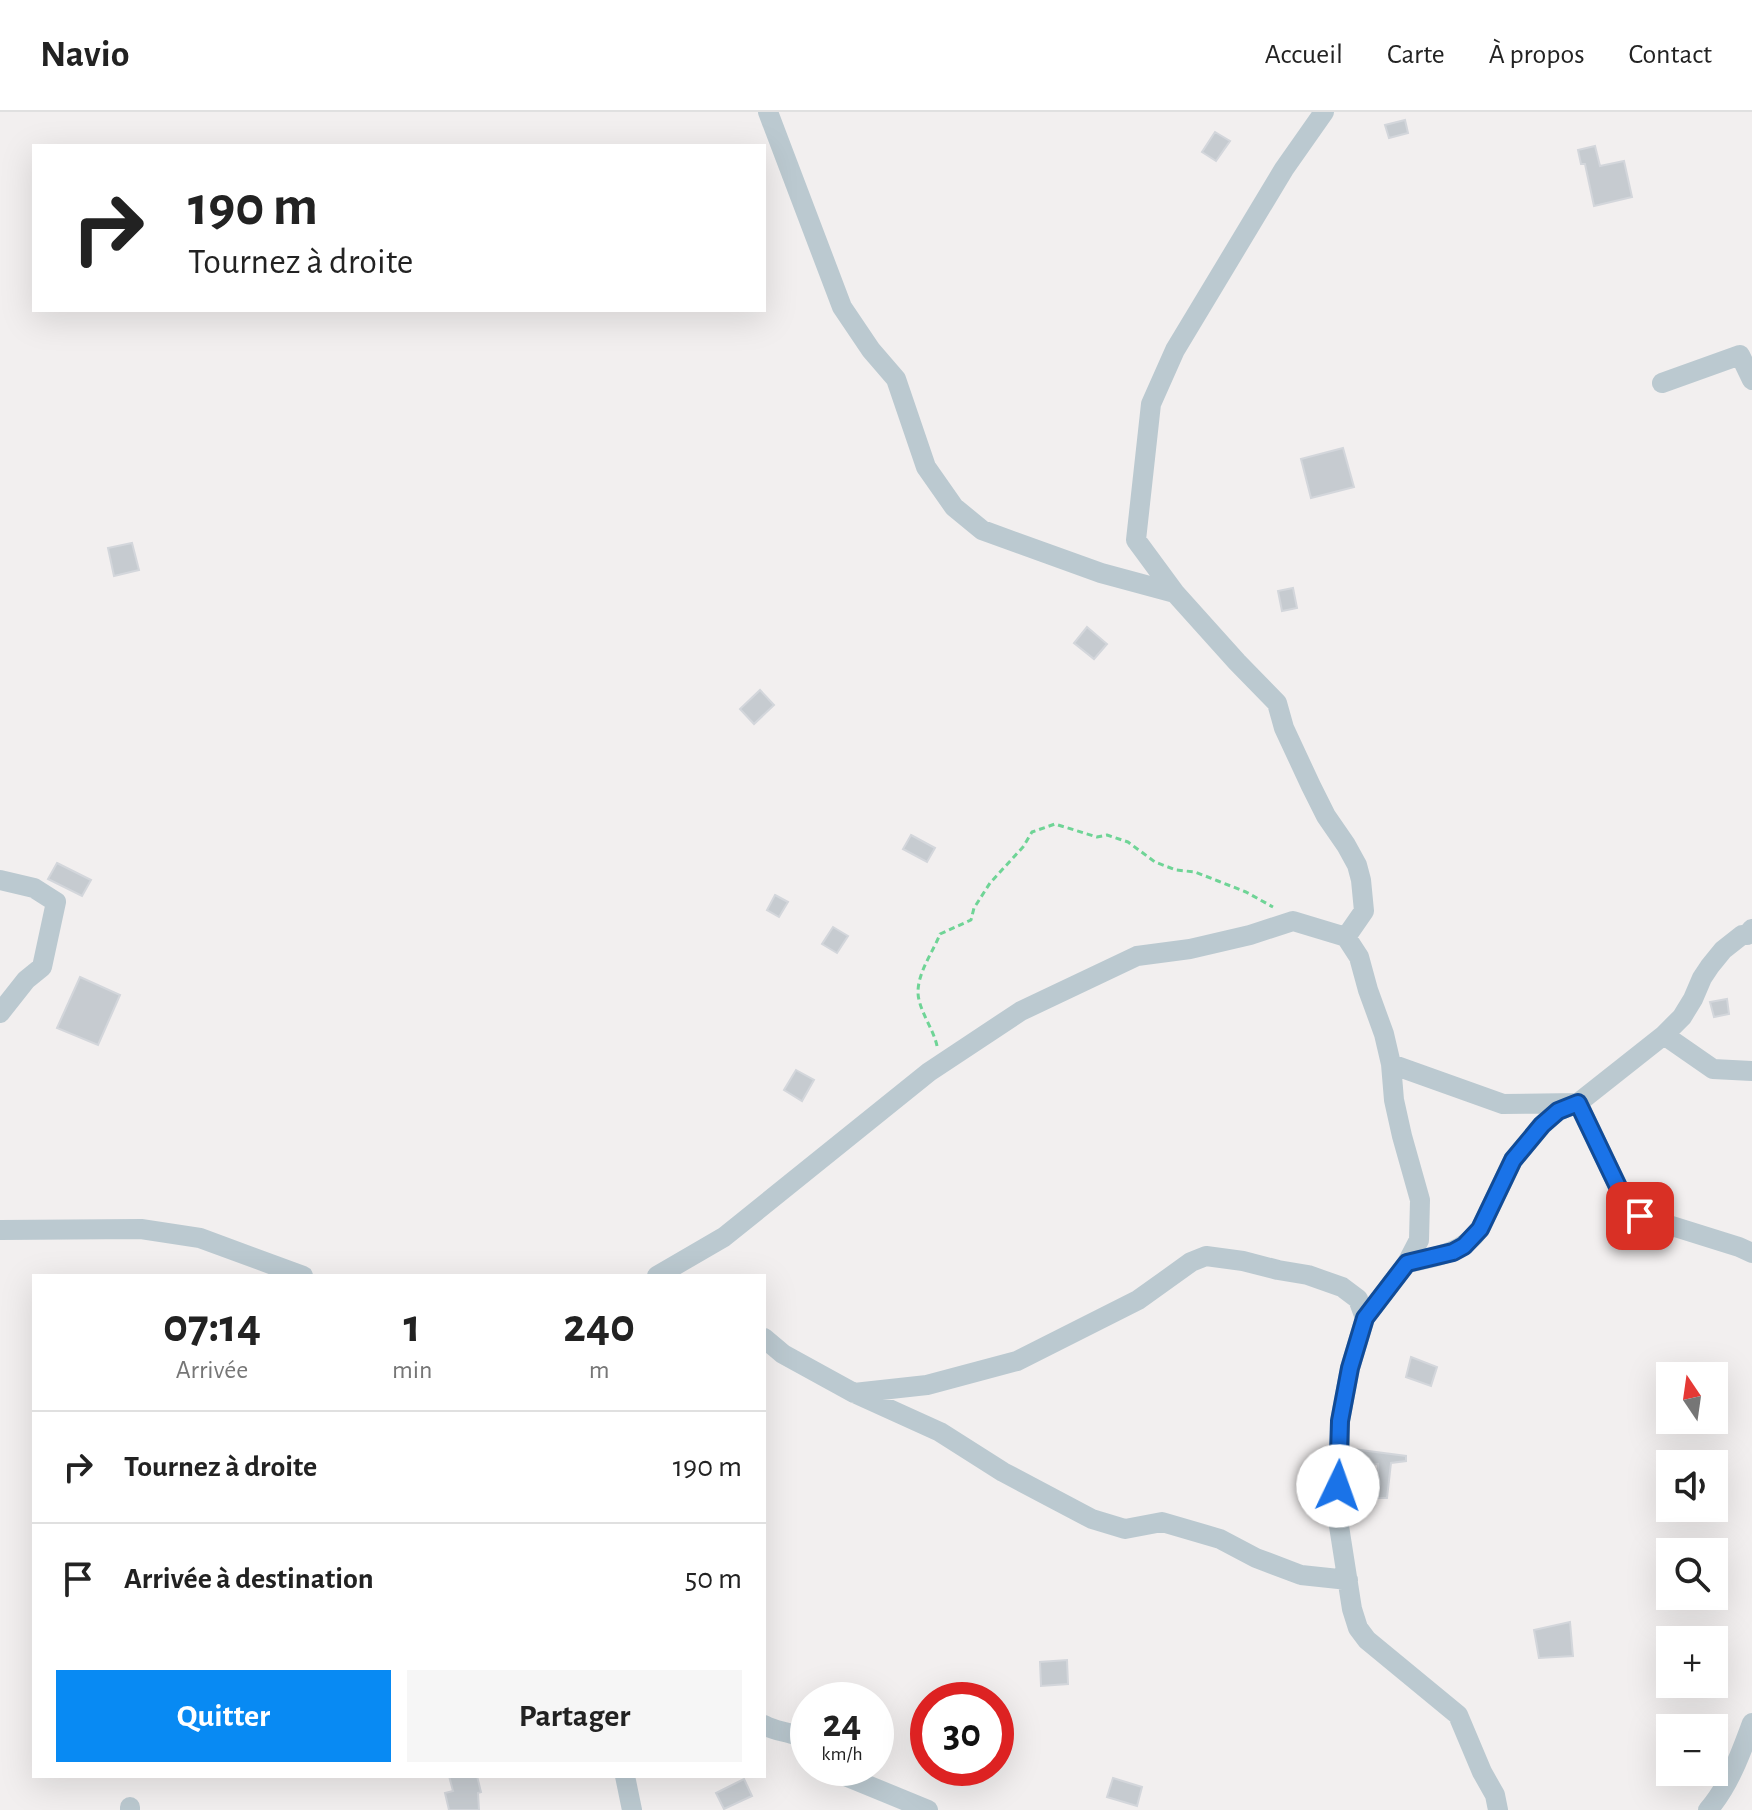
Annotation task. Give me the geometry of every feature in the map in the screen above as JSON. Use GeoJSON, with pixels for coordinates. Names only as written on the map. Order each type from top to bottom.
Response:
{"type":"FeatureCollection","features":[{"type":"Feature","properties":{"kind":"street"},"geometry":{"type":"LineString","coordinates":[[768,112],[842,307],[871,350],[896,379],[926,467],[954,507],[982,530],[1101,573],[1175,593]]}},
{"type":"Feature","properties":{"kind":"street"},"geometry":{"type":"LineString","coordinates":[[1324,112],[1284,169],[1175,350],[1151,404],[1136,540],[1175,593],[1277,703],[1284,728],[1311,786],[1357,865],[1364,911],[1346,937]]}},
{"type":"Feature","properties":{"kind":"street"},"geometry":{"type":"LineString","coordinates":[[1662,383],[1740,355],[1752,380]]}},
{"type":"Feature","properties":{"kind":"street"},"geometry":{"type":"LineString","coordinates":[[0,880],[34,888],[56,902],[42,967],[26,980],[0,1013]]}},
{"type":"Feature","properties":{"kind":"street"},"geometry":{"type":"LineString","coordinates":[[668,1274],[724,1237],[929,1072],[1021,1011],[1137,956],[1190,949],[1293,921],[1346,937],[1359,957],[1384,1034],[1391,1064],[1394,1100],[1420,1200],[1419,1240],[1407,1263],[1365,1318],[1350,1368],[1340,1421],[1336,1507],[1352,1609],[1358,1628],[1367,1640],[1458,1715],[1495,1795],[1498,1810]]}},
{"type":"Feature","properties":{"kind":"street"},"geometry":{"type":"LineString","coordinates":[[1407,1263],[1453,1252],[1474,1237],[1513,1160],[1542,1125],[1558,1111],[1578,1103],[1664,1035],[1682,1017],[1702,978],[1723,950],[1752,929]]}},
{"type":"Feature","properties":{"kind":"street"},"geometry":{"type":"LineString","coordinates":[[1664,1035],[1713,1069],[1752,1071]]}},
{"type":"Feature","properties":{"kind":"street"},"geometry":{"type":"LineString","coordinates":[[1391,1064],[1503,1104],[1578,1103]]}},
{"type":"Feature","properties":{"kind":"street"},"geometry":{"type":"LineString","coordinates":[[1578,1103],[1622,1195],[1640,1216],[1752,1253]]}},
{"type":"Feature","properties":{"kind":"street"},"geometry":{"type":"LineString","coordinates":[[0,1230],[141,1229],[200,1238],[298,1274]]}},
{"type":"Feature","properties":{"kind":"street"},"geometry":{"type":"LineString","coordinates":[[854,1393],[927,1385],[1017,1361],[1138,1300],[1191,1262],[1206,1256],[1308,1275],[1342,1287],[1358,1299],[1365,1318]]}},
{"type":"Feature","properties":{"kind":"street"},"geometry":{"type":"LineString","coordinates":[[766,1340],[783,1354],[854,1393],[940,1432],[1003,1472],[1092,1519],[1125,1529],[1162,1522],[1220,1539],[1256,1558],[1301,1575],[1348,1580]]}},
{"type":"Feature","properties":{"kind":"street"},"geometry":{"type":"LineString","coordinates":[[1708,1810],[1726,1784],[1752,1723]]}},
{"type":"Feature","properties":{"kind":"street"},"geometry":{"type":"LineString","coordinates":[[766,1726],[790,1733]]}},
{"type":"Feature","properties":{"kind":"street"},"geometry":{"type":"LineString","coordinates":[[625,1778],[632,1810]]}},
{"type":"Feature","properties":{"kind":"street"},"geometry":{"type":"LineString","coordinates":[[870,1786],[928,1810]]}},
{"type":"Feature","properties":{"kind":"path"},"geometry":{"type":"LineString","coordinates":[[929,1072],[937,1044],[918,994],[924,965],[934,951],[940,934],[971,920],[974,908],[990,883],[1023,847],[1032,832],[1042,827],[1055,824],[1097,837],[1107,835],[1128,842],[1155,862],[1176,870],[1195,872],[1246,892],[1293,921]]}},
{"type":"Feature","properties":{"kind":"building"},"geometry":{"type":"Polygon","coordinates":[[[1405,120],[1408,133],[1389,138],[1385,125],[1405,120]]]}},
{"type":"Feature","properties":{"kind":"building"},"geometry":{"type":"Polygon","coordinates":[[[1215,132],[1230,141],[1216,161],[1202,152],[1215,132]]]}},
{"type":"Feature","properties":{"kind":"building"},"geometry":{"type":"Polygon","coordinates":[[[1595,146],[1600,166],[1624,161],[1632,197],[1594,206],[1585,164],[1581,164],[1578,150],[1595,146]]]}},
{"type":"Feature","properties":{"kind":"building"},"geometry":{"type":"Polygon","coordinates":[[[1343,448],[1354,487],[1311,498],[1301,459],[1343,448]]]}},
{"type":"Feature","properties":{"kind":"building"},"geometry":{"type":"Polygon","coordinates":[[[132,543],[139,570],[114,576],[108,548],[132,543]]]}},
{"type":"Feature","properties":{"kind":"building"},"geometry":{"type":"Polygon","coordinates":[[[1293,588],[1297,608],[1282,611],[1278,591],[1293,588]]]}},
{"type":"Feature","properties":{"kind":"building"},"geometry":{"type":"Polygon","coordinates":[[[1087,627],[1107,644],[1094,659],[1074,643],[1087,627]]]}},
{"type":"Feature","properties":{"kind":"building"},"geometry":{"type":"Polygon","coordinates":[[[760,690],[774,705],[754,724],[740,709],[760,690]]]}},
{"type":"Feature","properties":{"kind":"building"},"geometry":{"type":"Polygon","coordinates":[[[911,835],[935,848],[927,862],[903,849],[911,835]]]}},
{"type":"Feature","properties":{"kind":"building"},"geometry":{"type":"Polygon","coordinates":[[[57,863],[91,880],[82,896],[48,879],[57,863]]]}},
{"type":"Feature","properties":{"kind":"building"},"geometry":{"type":"Polygon","coordinates":[[[775,895],[788,902],[779,917],[767,910],[775,895]]]}},
{"type":"Feature","properties":{"kind":"building"},"geometry":{"type":"Polygon","coordinates":[[[833,927],[848,936],[837,953],[822,944],[833,927]]]}},
{"type":"Feature","properties":{"kind":"building"},"geometry":{"type":"Polygon","coordinates":[[[80,977],[120,995],[98,1045],[57,1028],[80,977]]]}},
{"type":"Feature","properties":{"kind":"building"},"geometry":{"type":"Polygon","coordinates":[[[1727,999],[1729,1014],[1714,1017],[1710,1002],[1727,999]]]}},
{"type":"Feature","properties":{"kind":"building"},"geometry":{"type":"Polygon","coordinates":[[[796,1070],[814,1080],[802,1101],[784,1090],[796,1070]]]}},
{"type":"Feature","properties":{"kind":"building"},"geometry":{"type":"Polygon","coordinates":[[[1411,1357],[1437,1367],[1431,1386],[1406,1377],[1411,1357]]]}},
{"type":"Feature","properties":{"kind":"building"},"geometry":{"type":"Polygon","coordinates":[[[1353,1449],[1406,1456],[1406,1461],[1391,1463],[1387,1498],[1377,1498],[1378,1464],[1354,1467],[1353,1449]]]}},
{"type":"Feature","properties":{"kind":"building"},"geometry":{"type":"Polygon","coordinates":[[[1570,1622],[1573,1656],[1539,1658],[1534,1630],[1570,1622]]]}},
{"type":"Feature","properties":{"kind":"building"},"geometry":{"type":"Polygon","coordinates":[[[1067,1660],[1068,1684],[1041,1686],[1040,1662],[1067,1660]]]}},
{"type":"Feature","properties":{"kind":"building"},"geometry":{"type":"Polygon","coordinates":[[[450,1778],[478,1778],[481,1792],[478,1793],[479,1810],[449,1810],[445,1793],[453,1791],[450,1778]]]}},
{"type":"Feature","properties":{"kind":"building"},"geometry":{"type":"Polygon","coordinates":[[[1113,1778],[1142,1787],[1137,1806],[1107,1797],[1113,1778]]]}},
{"type":"Feature","properties":{"kind":"building"},"geometry":{"type":"Polygon","coordinates":[[[744,1779],[752,1796],[724,1809],[716,1793],[744,1779]]]}},
{"type":"Feature","properties":{"kind":"route"},"geometry":{"type":"LineString","coordinates":[[1338,1486],[1340,1421],[1350,1368],[1365,1318],[1407,1263],[1453,1252],[1474,1237],[1513,1160],[1558,1111],[1578,1103],[1622,1195],[1640,1216]]}}]}
